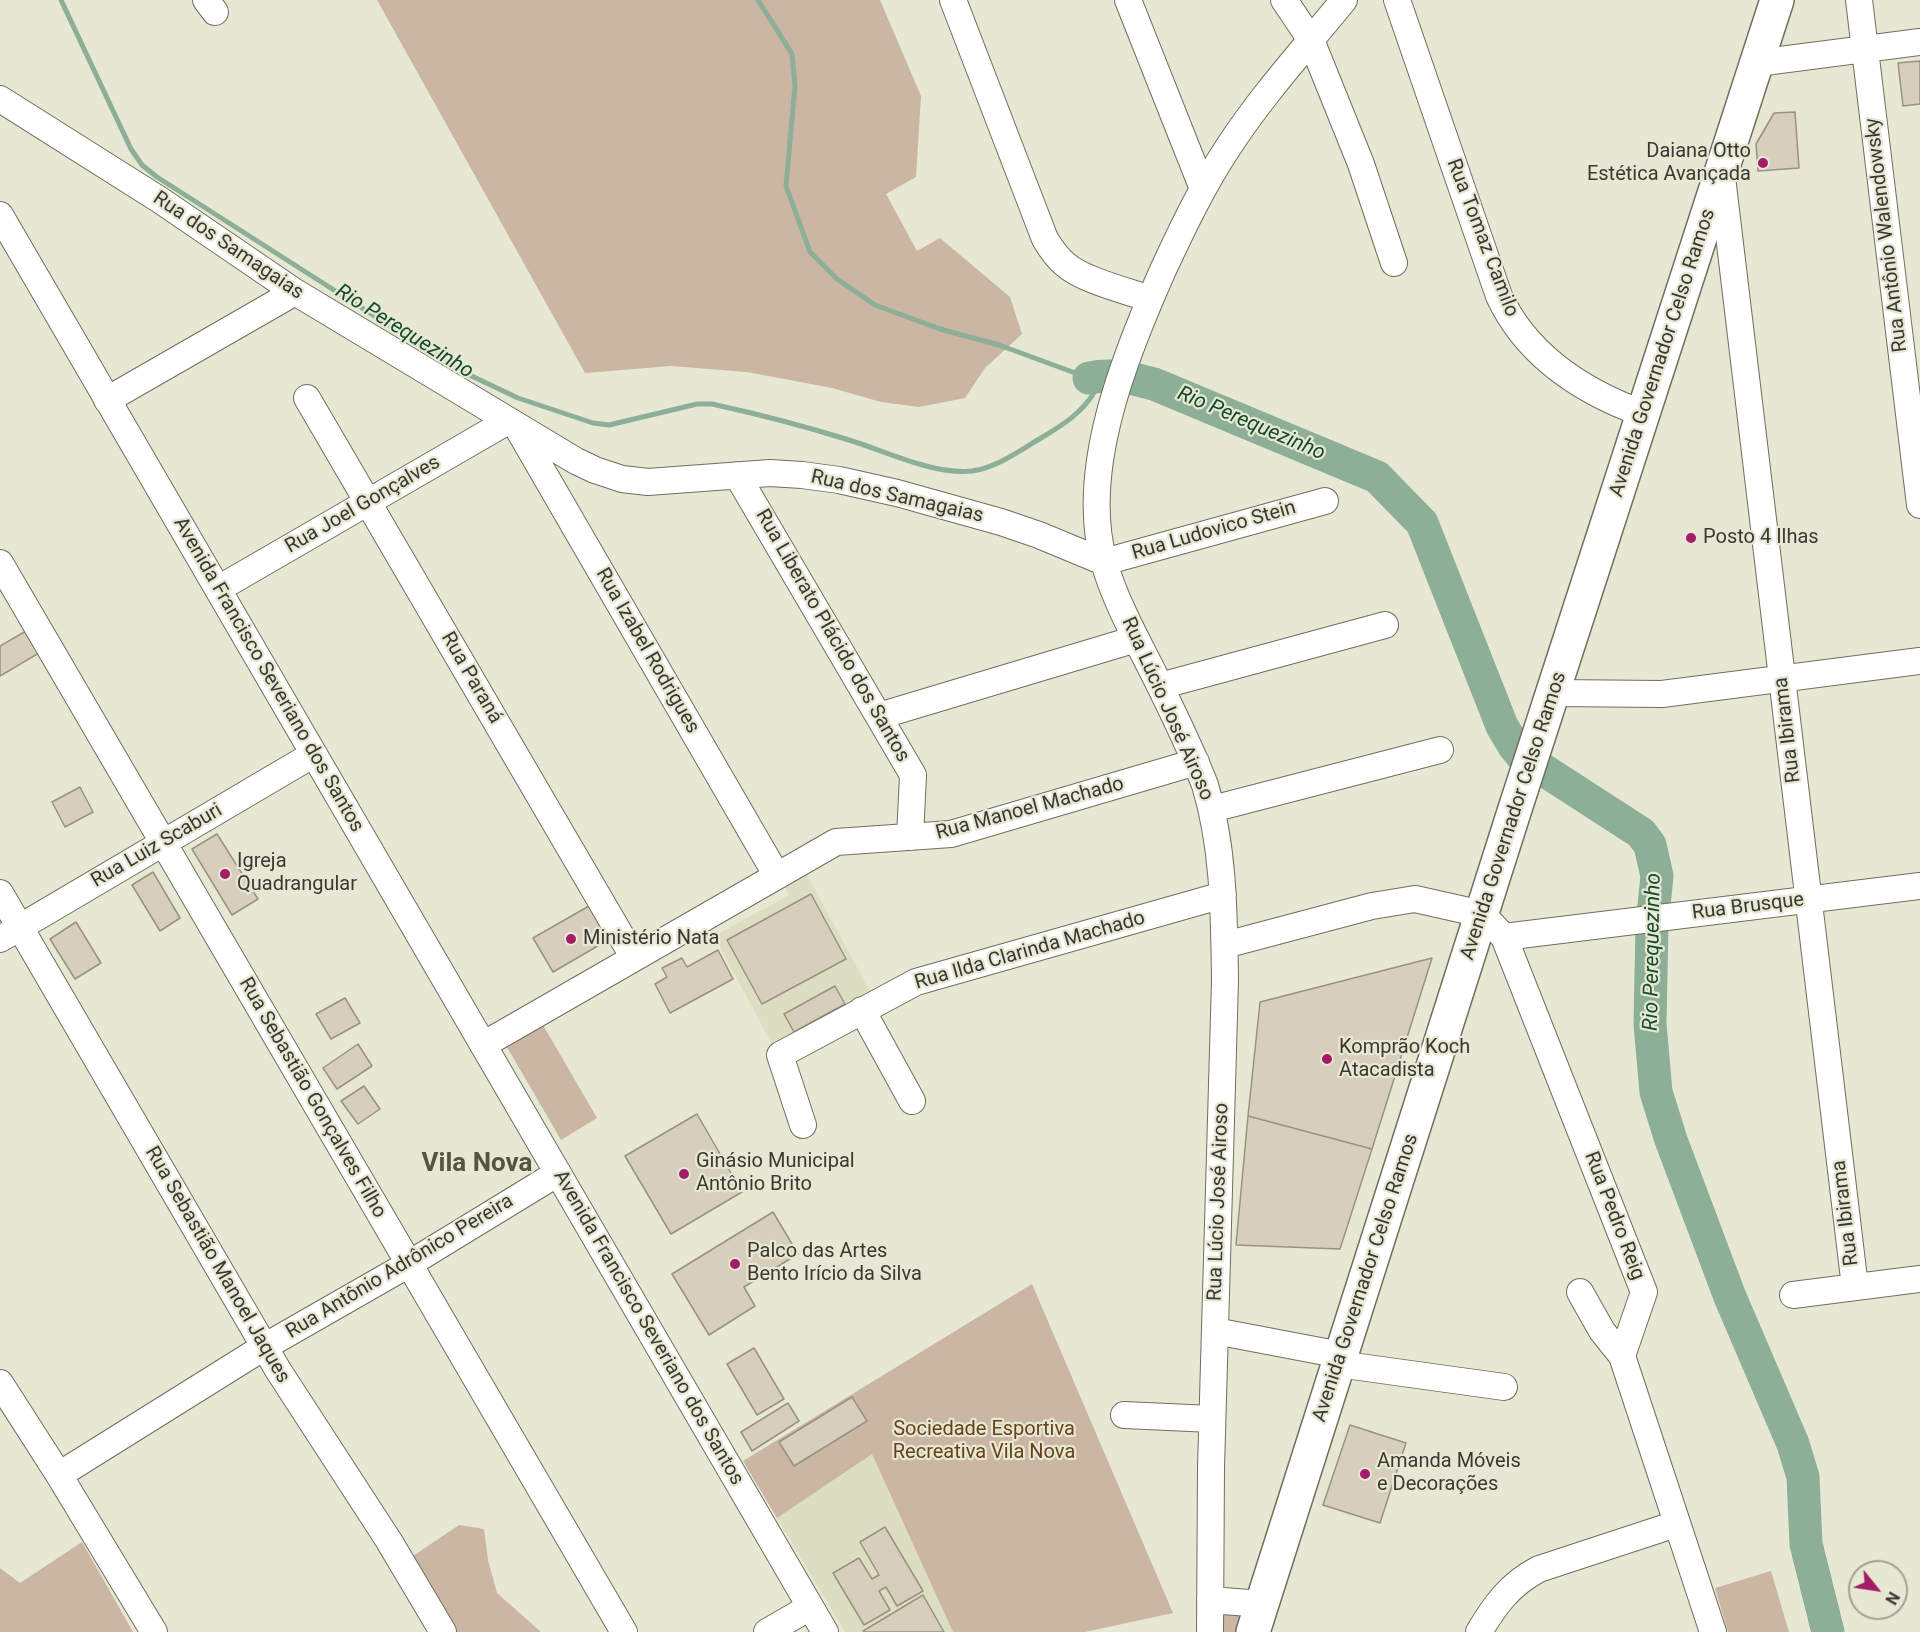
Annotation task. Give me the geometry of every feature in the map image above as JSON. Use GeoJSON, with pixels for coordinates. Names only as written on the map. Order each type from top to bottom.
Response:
{"type":"FeatureCollection","features":[{"type":"Feature","properties":{"kind":"main road","name":"Avenida Governador Celso Ramos"},"geometry":{"type":"LineString","coordinates":[[1257,1618],[1514,812],[1777,0]]}},
{"type":"Feature","properties":{"kind":"street"},"geometry":{"type":"LineString","coordinates":[[952,0],[1045,239],[1054,254],[1068,267],[1085,276],[1150,299]]}},
{"type":"Feature","properties":{"kind":"street"},"geometry":{"type":"LineString","coordinates":[[1128,0],[1203,189]]}},
{"type":"Feature","properties":{"kind":"street"},"geometry":{"type":"LineString","coordinates":[[1284,0],[1311,40],[1361,164],[1394,263]]}},
{"type":"Feature","properties":{"kind":"street","name":"Rua Lúcio José Airoso"},"geometry":{"type":"LineString","coordinates":[[1210,1632],[1212,1419],[1225,945],[1223,895],[1212,809],[1196,762],[1136,639],[1104,562],[1099,533],[1098,483],[1115,391],[1125,362],[1150,299],[1203,189],[1247,119],[1344,0]]}},
{"type":"Feature","properties":{"kind":"street","name":"Rua Tomaz Camilo"},"geometry":{"type":"LineString","coordinates":[[1397,0],[1499,296],[1509,318],[1523,336],[1565,374],[1585,387],[1644,414]]}},
{"type":"Feature","properties":{"kind":"street","name":"Rua Antônio Walendowsky"},"geometry":{"type":"LineString","coordinates":[[1859,0],[1920,506]]}},
{"type":"Feature","properties":{"kind":"street"},"geometry":{"type":"LineString","coordinates":[[1757,63],[1920,42]]}},
{"type":"Feature","properties":{"kind":"street","name":"Rua dos Samagaias"},"geometry":{"type":"LineString","coordinates":[[0,99],[151,194],[295,292],[513,424],[595,470],[622,479],[648,482],[770,473],[839,480],[897,493],[1001,522],[1104,562]]}},
{"type":"Feature","properties":{"kind":"street","name":"Rua Ibirama"},"geometry":{"type":"LineString","coordinates":[[1721,174],[1855,1287]]}},
{"type":"Feature","properties":{"kind":"street","name":"Avenida Francisco Severiano dos Santos"},"geometry":{"type":"LineString","coordinates":[[0,215],[825,1632]]}},
{"type":"Feature","properties":{"kind":"street"},"geometry":{"type":"LineString","coordinates":[[107,400],[295,292]]}},
{"type":"Feature","properties":{"kind":"street","name":"Rua Paraná"},"geometry":{"type":"LineString","coordinates":[[307,398],[634,958]]}},
{"type":"Feature","properties":{"kind":"street","name":"Rua Joel Gonçalves"},"geometry":{"type":"LineString","coordinates":[[218,589],[368,502],[513,424]]}},
{"type":"Feature","properties":{"kind":"street","name":"Rua Izabel Rodrigues"},"geometry":{"type":"LineString","coordinates":[[513,424],[777,876]]}},
{"type":"Feature","properties":{"kind":"street","name":"Rua Liberato Plácido dos Santos"},"geometry":{"type":"LineString","coordinates":[[737,475],[913,775],[910,837]]}},
{"type":"Feature","properties":{"kind":"street","name":"Rua Ludovico Stein"},"geometry":{"type":"LineString","coordinates":[[1104,562],[1325,501]]}},
{"type":"Feature","properties":{"kind":"street","name":"Rua Sebastião Gonçalves Filho"},"geometry":{"type":"LineString","coordinates":[[0,563],[624,1632]]}},
{"type":"Feature","properties":{"kind":"street"},"geometry":{"type":"LineString","coordinates":[[1160,686],[1385,625]]}},
{"type":"Feature","properties":{"kind":"street"},"geometry":{"type":"LineString","coordinates":[[879,716],[1136,639]]}},
{"type":"Feature","properties":{"kind":"street"},"geometry":{"type":"LineString","coordinates":[[1554,693],[1662,694],[1920,661]]}},
{"type":"Feature","properties":{"kind":"street"},"geometry":{"type":"LineString","coordinates":[[1212,809],[1440,750]]}},
{"type":"Feature","properties":{"kind":"street","name":"Rua Luiz Scaburi"},"geometry":{"type":"LineString","coordinates":[[10,933],[314,754]]}},
{"type":"Feature","properties":{"kind":"street","name":"Rua Manoel Machado"},"geometry":{"type":"LineString","coordinates":[[483,1045],[836,842],[951,834],[1196,762]]}},
{"type":"Feature","properties":{"kind":"street","name":"Rua Brusque"},"geometry":{"type":"LineString","coordinates":[[1504,937],[1920,886]]}},
{"type":"Feature","properties":{"kind":"street","name":"Rua Sebastião Manoel Jaques"},"geometry":{"type":"LineString","coordinates":[[0,893],[10,933],[290,1391],[389,1541],[443,1632]]}},
{"type":"Feature","properties":{"kind":"street","name":"Rua Ilda Clarinda Machado"},"geometry":{"type":"LineString","coordinates":[[803,1125],[780,1055],[862,1010],[923,980],[1223,895]]}},
{"type":"Feature","properties":{"kind":"street"},"geometry":{"type":"LineString","coordinates":[[1225,945],[1394,901],[1415,899],[1482,914]]}},
{"type":"Feature","properties":{"kind":"street","name":"Rua Pedro Reig"},"geometry":{"type":"LineString","coordinates":[[1482,914],[1504,937],[1644,1292],[1622,1356]]}},
{"type":"Feature","properties":{"kind":"street"},"geometry":{"type":"LineString","coordinates":[[862,1010],[912,1101]]}},
{"type":"Feature","properties":{"kind":"street","name":"Rua Antônio Adrônico Pereira"},"geometry":{"type":"LineString","coordinates":[[59,1475],[264,1347],[409,1264],[558,1173]]}},
{"type":"Feature","properties":{"kind":"street"},"geometry":{"type":"LineString","coordinates":[[1792,1295],[1920,1279]]}},
{"type":"Feature","properties":{"kind":"street"},"geometry":{"type":"LineString","coordinates":[[1580,1293],[1602,1331],[1622,1356],[1713,1632]]}},
{"type":"Feature","properties":{"kind":"street"},"geometry":{"type":"LineString","coordinates":[[1215,1331],[1340,1360],[1504,1387]]}},
{"type":"Feature","properties":{"kind":"street"},"geometry":{"type":"LineString","coordinates":[[0,1383],[154,1632]]}},
{"type":"Feature","properties":{"kind":"street"},"geometry":{"type":"LineString","coordinates":[[1124,1415],[1212,1419]]}},
{"type":"Feature","properties":{"kind":"street"},"geometry":{"type":"LineString","coordinates":[[1479,1632],[1500,1598],[1523,1577],[1539,1569],[1676,1524]]}},
{"type":"Feature","properties":{"kind":"street"},"geometry":{"type":"LineString","coordinates":[[1210,1600],[1257,1618]]}},
{"type":"Feature","properties":{"kind":"street"},"geometry":{"type":"LineString","coordinates":[[767,1632],[810,1607]]}},
{"type":"Feature","properties":{"kind":"shaded area"},"geometry":{"type":"Polygon","coordinates":[[[806,873],[871,993],[773,1046],[714,936],[789,895],[784,885],[806,873]]]}},
{"type":"Feature","properties":{"kind":"shaded area"},"geometry":{"type":"Polygon","coordinates":[[[872,1453],[953,1632],[845,1632],[777,1518],[872,1453]]]}},
{"type":"Feature","properties":{"kind":"green space"},"geometry":{"type":"Polygon","coordinates":[[[377,0],[880,0],[921,96],[916,177],[886,194],[917,251],[940,238],[1010,297],[1022,334],[985,368],[965,398],[919,407],[881,402],[832,388],[747,372],[671,366],[585,373],[377,0]]]}},
{"type":"Feature","properties":{"kind":"green space"},"geometry":{"type":"Polygon","coordinates":[[[543,1025],[597,1118],[561,1140],[507,1047],[543,1025]]]}},
{"type":"Feature","properties":{"kind":"green space","name":"Sociedade Esportiva Recreativa Vila Nova"},"geometry":{"type":"Polygon","coordinates":[[[1032,1284],[1173,1613],[1085,1632],[953,1632],[872,1454],[777,1518],[743,1461],[1032,1284]]]}},
{"type":"Feature","properties":{"kind":"green space"},"geometry":{"type":"Polygon","coordinates":[[[459,1525],[484,1529],[488,1560],[497,1593],[541,1632],[455,1632],[410,1558],[459,1525]]]}},
{"type":"Feature","properties":{"kind":"green space"},"geometry":{"type":"Polygon","coordinates":[[[82,1542],[133,1632],[0,1632],[0,1568],[20,1583],[82,1542]]]}},
{"type":"Feature","properties":{"kind":"green space"},"geometry":{"type":"Polygon","coordinates":[[[1771,1571],[1789,1632],[1728,1632],[1715,1588],[1771,1571]]]}},
{"type":"Feature","properties":{"kind":"green space"},"geometry":{"type":"Polygon","coordinates":[[[1219,1612],[1241,1616],[1237,1632],[1219,1632],[1219,1612]]]}},
{"type":"Feature","properties":{"kind":"building"},"geometry":{"type":"Polygon","coordinates":[[[1920,61],[1920,104],[1903,106],[1898,63],[1920,61]]]}},
{"type":"Feature","properties":{"kind":"building"},"geometry":{"type":"Polygon","coordinates":[[[1795,112],[1799,168],[1758,171],[1756,144],[1774,113],[1795,112]]]}},
{"type":"Feature","properties":{"kind":"building"},"geometry":{"type":"Polygon","coordinates":[[[26,631],[39,653],[0,676],[0,646],[26,631]]]}},
{"type":"Feature","properties":{"kind":"building"},"geometry":{"type":"Polygon","coordinates":[[[80,787],[93,812],[65,827],[52,802],[80,787]]]}},
{"type":"Feature","properties":{"kind":"building","name":"Igreja Quadrangular"},"geometry":{"type":"Polygon","coordinates":[[[217,834],[258,899],[232,915],[192,849],[217,834]]]}},
{"type":"Feature","properties":{"kind":"building"},"geometry":{"type":"Polygon","coordinates":[[[153,872],[180,918],[160,931],[132,885],[153,872]]]}},
{"type":"Feature","properties":{"kind":"building"},"geometry":{"type":"Polygon","coordinates":[[[811,894],[846,959],[762,1004],[727,940],[811,894]]]}},
{"type":"Feature","properties":{"kind":"building","name":"Ministério Nata"},"geometry":{"type":"Polygon","coordinates":[[[589,906],[608,940],[553,972],[533,938],[589,906]]]}},
{"type":"Feature","properties":{"kind":"building"},"geometry":{"type":"Polygon","coordinates":[[[76,922],[101,963],[75,979],[50,939],[76,922]]]}},
{"type":"Feature","properties":{"kind":"building"},"geometry":{"type":"Polygon","coordinates":[[[718,950],[733,979],[670,1013],[655,984],[667,977],[662,968],[682,958],[687,967],[718,950]]]}},
{"type":"Feature","properties":{"kind":"building","name":"Komprão Koch Atacadista"},"geometry":{"type":"Polygon","coordinates":[[[1432,958],[1372,1149],[1248,1116],[1260,1002],[1432,958]]]}},
{"type":"Feature","properties":{"kind":"building"},"geometry":{"type":"Polygon","coordinates":[[[835,986],[845,1004],[794,1032],[784,1014],[835,986]]]}},
{"type":"Feature","properties":{"kind":"building"},"geometry":{"type":"Polygon","coordinates":[[[345,998],[360,1023],[331,1039],[316,1014],[345,998]]]}},
{"type":"Feature","properties":{"kind":"building"},"geometry":{"type":"Polygon","coordinates":[[[358,1044],[372,1066],[337,1089],[323,1068],[358,1044]]]}},
{"type":"Feature","properties":{"kind":"building"},"geometry":{"type":"Polygon","coordinates":[[[364,1086],[380,1109],[358,1124],[341,1101],[364,1086]]]}},
{"type":"Feature","properties":{"kind":"building","name":"Ginásio Municipal Antônio Brito"},"geometry":{"type":"Polygon","coordinates":[[[697,1114],[742,1192],[671,1234],[625,1156],[697,1114]]]}},
{"type":"Feature","properties":{"kind":"building"},"geometry":{"type":"Polygon","coordinates":[[[1248,1116],[1372,1149],[1340,1249],[1236,1245],[1248,1116]]]}},
{"type":"Feature","properties":{"kind":"building","name":"Palco das Artes Bento Irício da Silva"},"geometry":{"type":"Polygon","coordinates":[[[773,1212],[798,1254],[744,1287],[755,1306],[709,1335],[672,1274],[773,1212]]]}},
{"type":"Feature","properties":{"kind":"building"},"geometry":{"type":"Polygon","coordinates":[[[754,1348],[784,1399],[757,1415],[727,1364],[754,1348]]]}},
{"type":"Feature","properties":{"kind":"building"},"geometry":{"type":"Polygon","coordinates":[[[852,1397],[867,1421],[794,1466],[779,1442],[852,1397]]]}},
{"type":"Feature","properties":{"kind":"building"},"geometry":{"type":"Polygon","coordinates":[[[788,1403],[799,1421],[752,1451],[741,1432],[788,1403]]]}},
{"type":"Feature","properties":{"kind":"building","name":"Amanda Móveis e Decorações"},"geometry":{"type":"Polygon","coordinates":[[[1350,1425],[1406,1443],[1380,1523],[1323,1505],[1350,1425]]]}},
{"type":"Feature","properties":{"kind":"building"},"geometry":{"type":"Polygon","coordinates":[[[885,1527],[923,1591],[897,1606],[886,1587],[879,1591],[890,1610],[864,1625],[833,1573],[859,1558],[872,1579],[879,1575],[860,1542],[885,1527]]]}},
{"type":"Feature","properties":{"kind":"building"},"geometry":{"type":"Polygon","coordinates":[[[923,1595],[944,1632],[863,1631],[923,1595]]]}},
{"type":"Feature","properties":{"kind":"waterway","name":"Rio Perequezinho"},"geometry":{"type":"LineString","coordinates":[[61,0],[131,149],[142,165],[157,177],[459,370],[518,398],[593,423],[609,425],[697,404],[712,404],[815,430],[925,466],[957,471],[972,471],[999,462],[1064,423],[1084,406],[1095,391],[1089,378],[999,345],[940,329],[875,305],[837,279],[810,252],[786,186],[795,86],[792,54],[758,0]]}},
{"type":"Feature","properties":{"kind":"waterway","name":"Rio Perequezinho"},"geometry":{"type":"LineString","coordinates":[[1089,378],[1114,376],[1154,384],[1377,477],[1422,523],[1502,726],[1514,746],[1522,756],[1641,833],[1650,845],[1657,876],[1652,925],[1650,1024],[1656,1092],[1671,1140],[1730,1297],[1793,1444],[1803,1477],[1806,1544],[1828,1632]]}},
{"type":"Feature","properties":{"kind":"place","name":"Daiana Otto Estética Avançada"},"geometry":{"type":"Point","coordinates":[1763,163]}},
{"type":"Feature","properties":{"kind":"place","name":"Posto 4 Ilhas"},"geometry":{"type":"Point","coordinates":[1691,538]}},
{"type":"Feature","properties":{"kind":"place","name":"Igreja Quadrangular"},"geometry":{"type":"Point","coordinates":[225,874]}},
{"type":"Feature","properties":{"kind":"place","name":"Ministério Nata"},"geometry":{"type":"Point","coordinates":[571,939]}},
{"type":"Feature","properties":{"kind":"place","name":"Komprão Koch Atacadista"},"geometry":{"type":"Point","coordinates":[1327,1059]}},
{"type":"Feature","properties":{"kind":"place","name":"Ginásio Municipal Antônio Brito"},"geometry":{"type":"Point","coordinates":[684,1174]}},
{"type":"Feature","properties":{"kind":"place","name":"Palco das Artes Bento Irício da Silva"},"geometry":{"type":"Point","coordinates":[735,1264]}},
{"type":"Feature","properties":{"kind":"place","name":"Amanda Móveis e Decorações"},"geometry":{"type":"Point","coordinates":[1365,1474]}},
{"type":"Feature","properties":{"kind":"district","name":"Vila Nova"},"geometry":{"type":"Point","coordinates":[477,1164]}}]}
